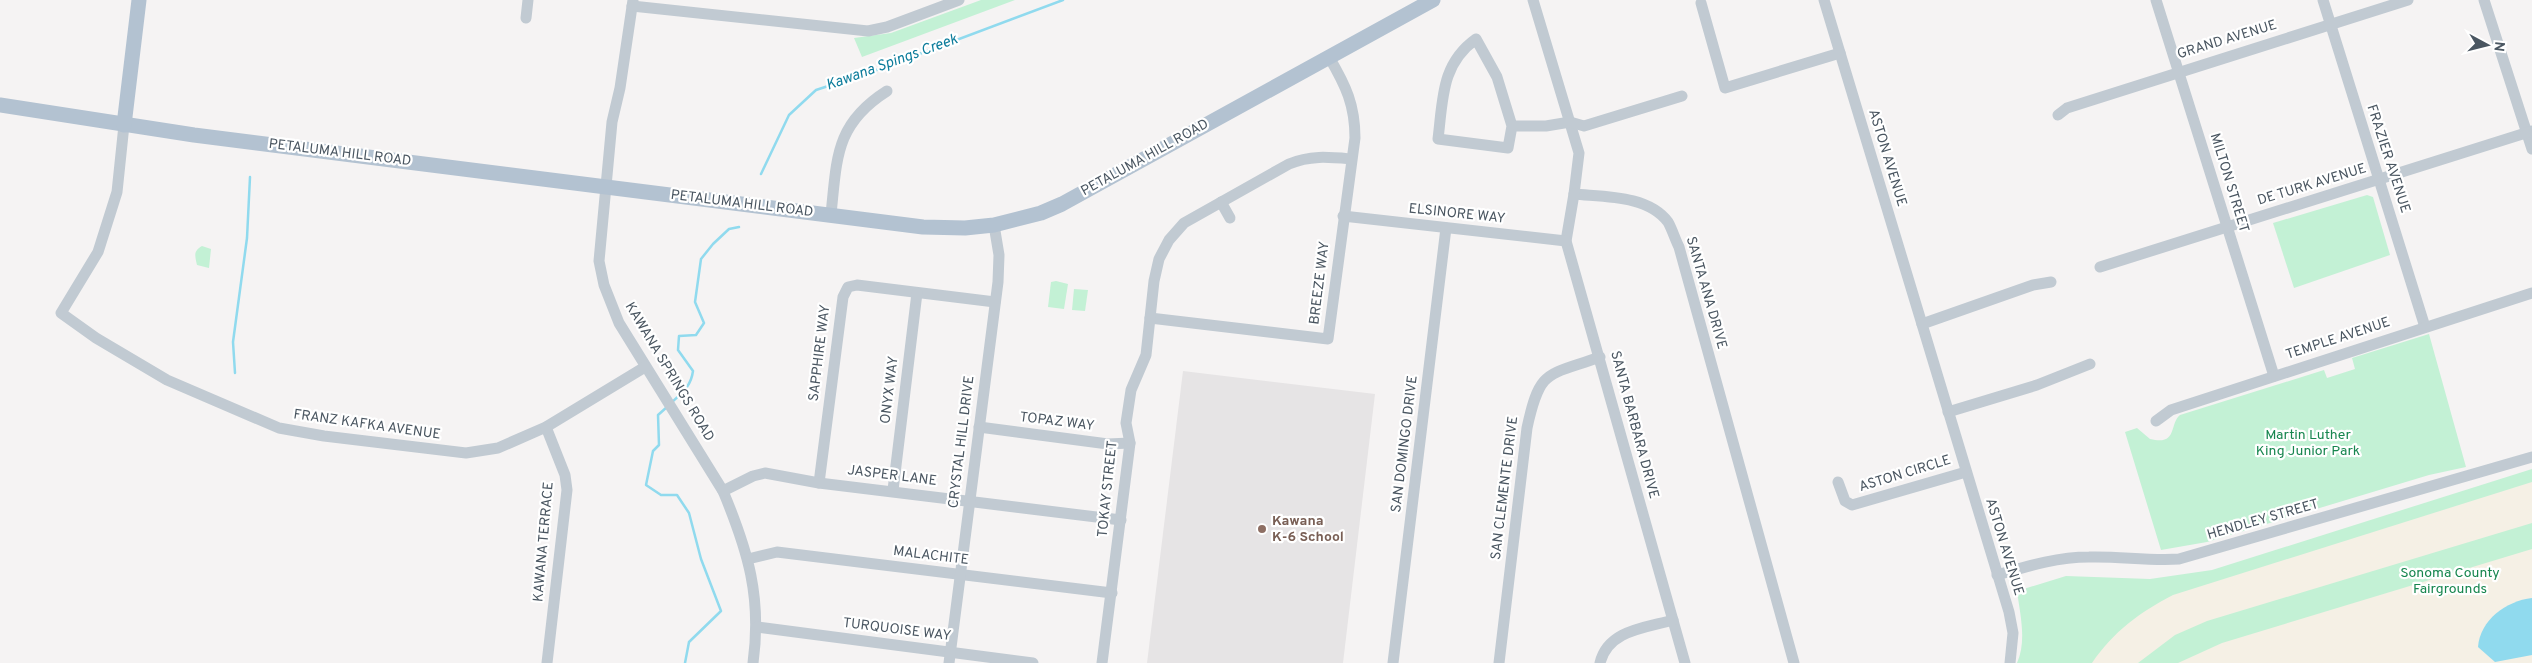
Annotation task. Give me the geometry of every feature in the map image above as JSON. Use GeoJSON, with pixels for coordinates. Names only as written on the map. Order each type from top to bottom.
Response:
{"type":"FeatureCollection","features":[{"type":"Feature","properties":{"kind":"main road"},"geometry":{"type":"LineString","coordinates":[[124,126],[139,0]]}},
{"type":"Feature","properties":{"kind":"main road","name":"PETALUMA HILL ROAD"},"geometry":{"type":"LineString","coordinates":[[0,105],[124,126],[605,188],[831,214],[923,227],[965,228],[994,225],[1042,213],[1062,204],[1433,0]]}},
{"type":"Feature","properties":{"kind":"street"},"geometry":{"type":"LineString","coordinates":[[526,18],[528,0]]}},
{"type":"Feature","properties":{"kind":"street"},"geometry":{"type":"LineString","coordinates":[[702,12],[704,0]]}},
{"type":"Feature","properties":{"kind":"street"},"geometry":{"type":"LineString","coordinates":[[632,3],[868,31],[887,27],[959,0]]}},
{"type":"Feature","properties":{"kind":"street"},"geometry":{"type":"LineString","coordinates":[[1533,0],[1579,153],[1574,194]]}},
{"type":"Feature","properties":{"kind":"street","name":"ASTON AVENUE"},"geometry":{"type":"LineString","coordinates":[[1824,0],[1997,575],[2013,633],[2010,663]]}},
{"type":"Feature","properties":{"kind":"street","name":"MILTON STREET"},"geometry":{"type":"LineString","coordinates":[[2156,0],[2274,376]]}},
{"type":"Feature","properties":{"kind":"street","name":"FRAZIER AVENUE"},"geometry":{"type":"LineString","coordinates":[[2323,0],[2425,327]]}},
{"type":"Feature","properties":{"kind":"street","name":"GRAND AVENUE"},"geometry":{"type":"LineString","coordinates":[[2058,115],[2067,108],[2178,71],[2408,0]]}},
{"type":"Feature","properties":{"kind":"street"},"geometry":{"type":"LineString","coordinates":[[2484,0],[2529,132],[2532,149]]}},
{"type":"Feature","properties":{"kind":"street","name":"KAWANA SPRINGS ROAD"},"geometry":{"type":"LineString","coordinates":[[632,3],[620,88],[612,122],[599,242],[599,261],[604,285],[619,323],[723,491],[748,559],[755,592],[758,627],[754,663]]}},
{"type":"Feature","properties":{"kind":"street"},"geometry":{"type":"LineString","coordinates":[[1701,3],[1725,88],[1840,53]]}},
{"type":"Feature","properties":{"kind":"street"},"geometry":{"type":"LineString","coordinates":[[1476,39],[1498,76],[1512,126],[1508,148],[1438,139],[1444,88],[1450,67],[1462,49],[1476,39]]}},
{"type":"Feature","properties":{"kind":"street","name":"BREEZE WAY"},"geometry":{"type":"LineString","coordinates":[[1150,318],[1328,339],[1355,128],[1351,98],[1329,57]]}},
{"type":"Feature","properties":{"kind":"street"},"geometry":{"type":"LineString","coordinates":[[831,214],[840,147],[846,130],[869,102],[887,90]]}},
{"type":"Feature","properties":{"kind":"street"},"geometry":{"type":"LineString","coordinates":[[1512,126],[1546,126],[1570,122],[1584,126],[1682,96]]}},
{"type":"Feature","properties":{"kind":"street","name":"FRANZ KAFKA AVENUE"},"geometry":{"type":"LineString","coordinates":[[124,126],[117,192],[98,252],[61,314],[96,338],[167,380],[279,428],[324,436],[466,454],[498,448],[546,427],[645,367]]}},
{"type":"Feature","properties":{"kind":"street","name":"DE TURK AVENUE"},"geometry":{"type":"LineString","coordinates":[[2100,267],[2529,132]]}},
{"type":"Feature","properties":{"kind":"street","name":"TOKAY STREET"},"geometry":{"type":"LineString","coordinates":[[1102,663],[1130,443],[1126,423],[1128,406],[1131,390],[1146,355],[1158,259],[1169,240],[1184,223],[1302,158],[1318,156],[1351,159]]}},
{"type":"Feature","properties":{"kind":"street","name":"SANTA BARBARA DRIVE"},"geometry":{"type":"LineString","coordinates":[[1574,194],[1566,241],[1685,663]]}},
{"type":"Feature","properties":{"kind":"street","name":"SANTA ANA DRIVE"},"geometry":{"type":"LineString","coordinates":[[1574,194],[1631,200],[1652,208],[1667,222],[1678,247],[1794,663]]}},
{"type":"Feature","properties":{"kind":"street"},"geometry":{"type":"LineString","coordinates":[[1221,202],[1230,218]]}},
{"type":"Feature","properties":{"kind":"street","name":"ELSINORE WAY"},"geometry":{"type":"LineString","coordinates":[[1344,216],[1566,241]]}},
{"type":"Feature","properties":{"kind":"street","name":"CRYSTAL HILL DRIVE"},"geometry":{"type":"LineString","coordinates":[[950,658],[1000,255],[994,225]]}},
{"type":"Feature","properties":{"kind":"street","name":"SAN DOMINGO DRIVE"},"geometry":{"type":"LineString","coordinates":[[1393,663],[1446,228]]}},
{"type":"Feature","properties":{"kind":"street"},"geometry":{"type":"LineString","coordinates":[[1922,324],[2033,285],[2051,282]]}},
{"type":"Feature","properties":{"kind":"street","name":"SAPPHIRE WAY"},"geometry":{"type":"LineString","coordinates":[[819,482],[844,291],[848,287],[857,285],[995,302]]}},
{"type":"Feature","properties":{"kind":"street","name":"ONYX WAY"},"geometry":{"type":"LineString","coordinates":[[893,490],[917,293]]}},
{"type":"Feature","properties":{"kind":"street","name":"TEMPLE AVENUE"},"geometry":{"type":"LineString","coordinates":[[2156,421],[2167,411],[2532,294]]}},
{"type":"Feature","properties":{"kind":"street","name":"SAN CLEMENTE DRIVE"},"geometry":{"type":"LineString","coordinates":[[1499,663],[1527,428],[1532,406],[1539,385],[1553,372],[1600,357]]}},
{"type":"Feature","properties":{"kind":"street"},"geometry":{"type":"LineString","coordinates":[[1948,412],[2037,385],[2090,364]]}},
{"type":"Feature","properties":{"kind":"street","name":"KAWANA TERRACE"},"geometry":{"type":"LineString","coordinates":[[546,427],[566,475],[567,490],[547,663]]}},
{"type":"Feature","properties":{"kind":"street","name":"TOPAZ WAY"},"geometry":{"type":"LineString","coordinates":[[979,427],[1108,444],[1130,443]]}},
{"type":"Feature","properties":{"kind":"street","name":"HENDLEY STREET"},"geometry":{"type":"LineString","coordinates":[[1997,575],[2052,560],[2073,558],[2107,557],[2141,561],[2179,559],[2532,457]]}},
{"type":"Feature","properties":{"kind":"street","name":"ASTON CIRCLE"},"geometry":{"type":"LineString","coordinates":[[1838,482],[1845,501],[1852,505],[1966,472]]}},
{"type":"Feature","properties":{"kind":"street","name":"JASPER LANE"},"geometry":{"type":"LineString","coordinates":[[723,491],[753,476],[764,473],[819,482],[1121,520]]}},
{"type":"Feature","properties":{"kind":"street","name":"MALACHITE"},"geometry":{"type":"LineString","coordinates":[[748,559],[777,552],[1112,592]]}},
{"type":"Feature","properties":{"kind":"street"},"geometry":{"type":"LineString","coordinates":[[1600,663],[1605,649],[1613,640],[1627,633],[1673,620]]}},
{"type":"Feature","properties":{"kind":"street","name":"TURQUOISE WAY"},"geometry":{"type":"LineString","coordinates":[[758,627],[950,658],[1033,663]]}},
{"type":"Feature","properties":{"kind":"shaded area","name":"Kawana K-6 School"},"geometry":{"type":"Polygon","coordinates":[[[1183,371],[1375,394],[1343,663],[1147,663],[1183,371]]]}},
{"type":"Feature","properties":{"kind":"green space"},"geometry":{"type":"Polygon","coordinates":[[[981,0],[1015,0],[862,57],[854,38],[891,33],[981,0]]]}},
{"type":"Feature","properties":{"kind":"green space"},"geometry":{"type":"Polygon","coordinates":[[[2367,195],[2373,197],[2390,255],[2294,288],[2273,223],[2367,195]]]}},
{"type":"Feature","properties":{"kind":"green space"},"geometry":{"type":"Polygon","coordinates":[[[202,246],[211,249],[209,268],[197,265],[196,252],[202,246]]]}},
{"type":"Feature","properties":{"kind":"green space"},"geometry":{"type":"Polygon","coordinates":[[[1056,281],[1068,284],[1064,309],[1048,307],[1051,282],[1056,281]]]}},
{"type":"Feature","properties":{"kind":"green space"},"geometry":{"type":"Polygon","coordinates":[[[1074,289],[1088,290],[1085,311],[1072,310],[1074,289]]]}},
{"type":"Feature","properties":{"kind":"green space","name":"Martin Luther King Junior Park"},"geometry":{"type":"Polygon","coordinates":[[[2429,334],[2466,467],[2429,475],[2207,542],[2161,550],[2125,432],[2137,428],[2150,439],[2165,439],[2169,437],[2180,415],[2324,370],[2327,378],[2355,369],[2352,358],[2429,334]]]}},
{"type":"Feature","properties":{"kind":"green space","name":"Sonoma County Fairgrounds"},"geometry":{"type":"Polygon","coordinates":[[[2532,469],[2532,663],[2017,663],[2022,646],[2022,637],[2017,591],[2066,576],[2150,579],[2212,570],[2532,469]]]}},
{"type":"Feature","properties":{"kind":"sand"},"geometry":{"type":"Polygon","coordinates":[[[2532,482],[2532,523],[2207,621],[2175,635],[2138,663],[2092,663],[2118,632],[2149,608],[2173,595],[2532,482]]]}},
{"type":"Feature","properties":{"kind":"sand"},"geometry":{"type":"Polygon","coordinates":[[[2532,549],[2532,663],[2178,663],[2222,643],[2532,549]]]}},
{"type":"Feature","properties":{"kind":"water"},"geometry":{"type":"Polygon","coordinates":[[[2532,598],[2532,655],[2495,662],[2478,647],[2484,628],[2489,620],[2504,608],[2513,603],[2532,598]]]}},
{"type":"Feature","properties":{"kind":"waterway","name":"Kawana Spings Creek"},"geometry":{"type":"LineString","coordinates":[[761,174],[789,115],[816,90],[874,71],[1063,0]]}},
{"type":"Feature","properties":{"kind":"waterway"},"geometry":{"type":"LineString","coordinates":[[235,373],[233,342],[247,238],[250,177]]}},
{"type":"Feature","properties":{"kind":"waterway","name":"Kawana Spings Creek"},"geometry":{"type":"LineString","coordinates":[[672,402],[688,385],[693,371],[678,350],[679,336],[696,335],[704,323],[695,302],[701,259],[729,229],[739,227]]}},
{"type":"Feature","properties":{"kind":"waterway","name":"Kawana Spings Creek"},"geometry":{"type":"LineString","coordinates":[[667,407],[658,415],[659,445],[653,451],[646,485],[661,495],[677,495],[689,513],[701,559],[721,611],[689,642],[685,663]]}},
{"type":"Feature","properties":{"kind":"place","name":"Kawana K-6 School"},"geometry":{"type":"Point","coordinates":[1262,529]}}]}
